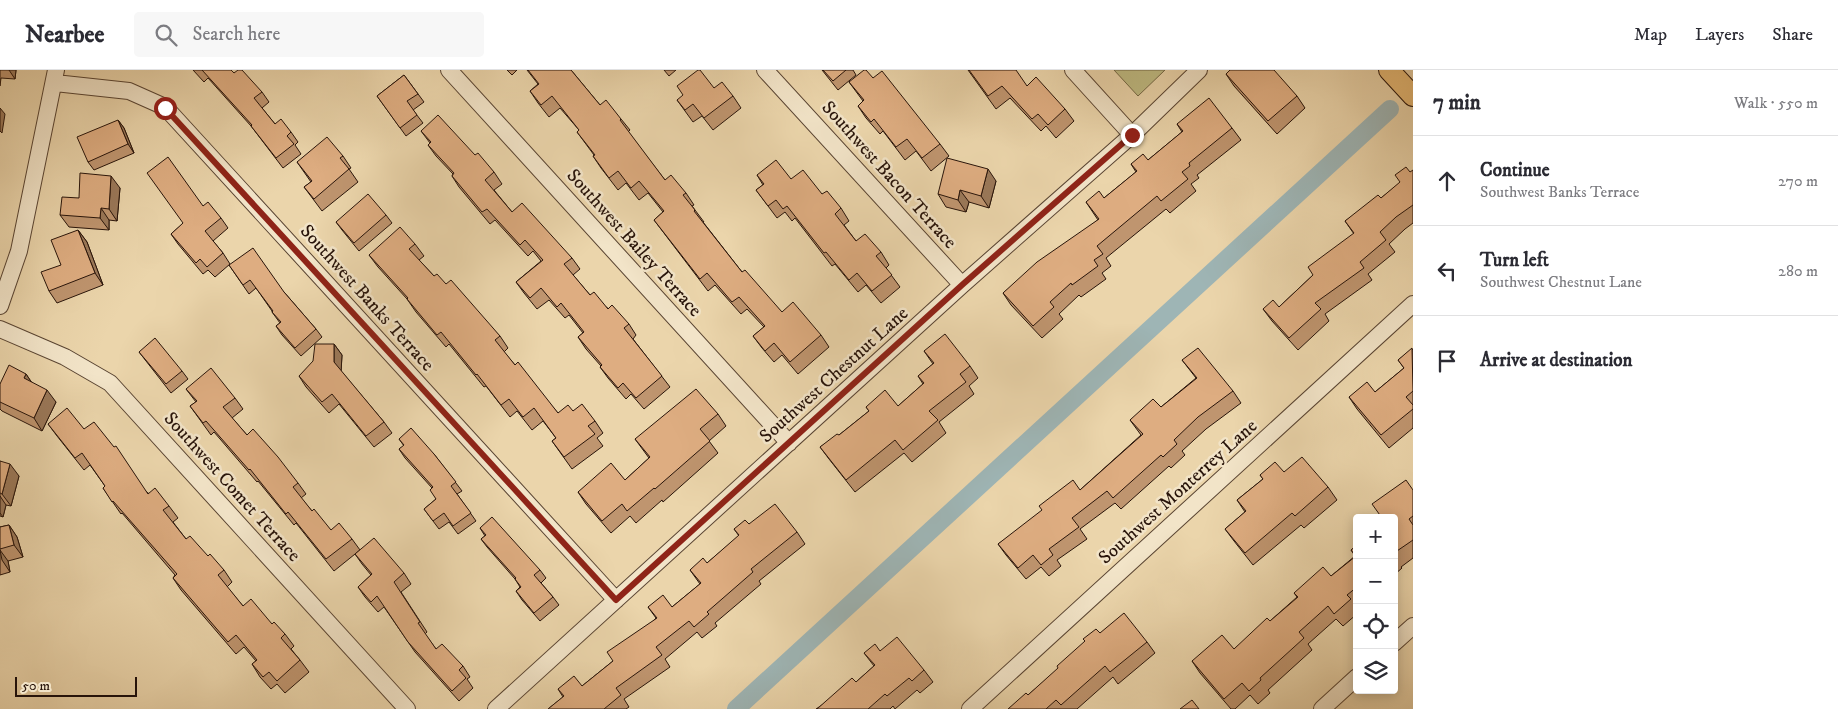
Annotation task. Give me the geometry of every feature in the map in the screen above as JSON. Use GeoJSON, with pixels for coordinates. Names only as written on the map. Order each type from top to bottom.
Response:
{"type":"FeatureCollection","features":[{"type":"Feature","properties":{"kind":"main road"},"geometry":{"type":"LineString","coordinates":[[1389,70],[1413,96]]}},
{"type":"Feature","properties":{"kind":"street","name":"Southwest Bailey Terrace"},"geometry":{"type":"LineString","coordinates":[[449,70],[789,443]]}},
{"type":"Feature","properties":{"kind":"street","name":"Southwest Bacon Terrace"},"geometry":{"type":"LineString","coordinates":[[765,70],[962,285]]}},
{"type":"Feature","properties":{"kind":"street"},"geometry":{"type":"LineString","coordinates":[[1073,70],[1132,135]]}},
{"type":"Feature","properties":{"kind":"street","name":"Southwest Chestnut Lane"},"geometry":{"type":"LineString","coordinates":[[496,709],[962,285],[1132,135],[1199,70]]}},
{"type":"Feature","properties":{"kind":"street"},"geometry":{"type":"LineString","coordinates":[[0,306],[19,251],[56,76]]}},
{"type":"Feature","properties":{"kind":"street","name":"Southwest Banks Terrace"},"geometry":{"type":"LineString","coordinates":[[56,76],[129,91],[165,108],[616,600]]}},
{"type":"Feature","properties":{"kind":"street","name":"Southwest Monterrey Lane"},"geometry":{"type":"LineString","coordinates":[[970,709],[1413,304]]}},
{"type":"Feature","properties":{"kind":"street","name":"Southwest Comet Terrace"},"geometry":{"type":"LineString","coordinates":[[0,329],[65,357],[110,383],[407,709]]}},
{"type":"Feature","properties":{"kind":"street"},"geometry":{"type":"LineString","coordinates":[[1398,639],[1413,626]]}},
{"type":"Feature","properties":{"kind":"street"},"geometry":{"type":"LineString","coordinates":[[1322,709],[1353,681]]}},
{"type":"Feature","properties":{"kind":"shaded area"},"geometry":{"type":"Polygon","coordinates":[[[1114,70],[1165,70],[1138,96],[1114,70]]]}},
{"type":"Feature","properties":{"kind":"building"},"geometry":{"type":"Polygon","coordinates":[[[202,70],[231,70],[234,73],[242,70],[262,92],[254,98],[275,124],[281,119],[291,132],[287,136],[294,144],[276,158],[252,125],[202,70]]]}},
{"type":"Feature","properties":{"kind":"building"},"geometry":{"type":"Polygon","coordinates":[[[528,70],[571,70],[600,105],[606,100],[665,180],[671,175],[686,193],[683,195],[694,211],[742,272],[745,270],[782,312],[793,302],[821,335],[790,362],[774,343],[765,351],[753,336],[765,326],[739,297],[732,302],[707,273],[700,279],[654,220],[664,211],[639,181],[631,188],[618,171],[609,178],[593,156],[595,155],[577,132],[579,130],[552,96],[541,105],[530,91],[539,84],[528,70]]]}},
{"type":"Feature","properties":{"kind":"building"},"geometry":{"type":"Polygon","coordinates":[[[698,70],[714,88],[722,82],[733,96],[704,118],[693,104],[685,110],[677,100],[683,95],[677,86],[698,70]]]}},
{"type":"Feature","properties":{"kind":"building"},"geometry":{"type":"Polygon","coordinates":[[[823,70],[846,70],[833,81],[823,70]]]}},
{"type":"Feature","properties":{"kind":"building"},"geometry":{"type":"Polygon","coordinates":[[[864,70],[873,78],[882,71],[940,144],[922,158],[907,139],[896,147],[874,119],[871,122],[858,106],[864,100],[849,82],[864,70]]]}},
{"type":"Feature","properties":{"kind":"building"},"geometry":{"type":"Polygon","coordinates":[[[969,70],[1016,70],[1027,86],[1036,77],[1065,109],[1048,125],[1038,114],[1032,119],[1002,86],[988,96],[969,70]]]}},
{"type":"Feature","properties":{"kind":"building"},"geometry":{"type":"Polygon","coordinates":[[[1230,70],[1274,70],[1297,96],[1268,121],[1226,74],[1230,70]]]}},
{"type":"Feature","properties":{"kind":"building"},"geometry":{"type":"Polygon","coordinates":[[[404,75],[418,94],[407,101],[417,115],[400,128],[377,96],[404,75]]]}},
{"type":"Feature","properties":{"kind":"building"},"geometry":{"type":"Polygon","coordinates":[[[1209,98],[1232,128],[1189,163],[1190,166],[1182,172],[1188,179],[1161,201],[1157,196],[1097,246],[1103,254],[1094,260],[1098,266],[1072,285],[1071,283],[1050,302],[1054,307],[1033,326],[1003,293],[1037,262],[1099,219],[1086,202],[1099,191],[1104,198],[1137,171],[1131,164],[1143,154],[1148,160],[1183,131],[1177,124],[1209,98]]]}},
{"type":"Feature","properties":{"kind":"building"},"geometry":{"type":"Polygon","coordinates":[[[438,115],[475,155],[478,153],[494,172],[485,180],[512,212],[522,203],[572,258],[564,264],[590,295],[594,292],[608,309],[612,305],[629,324],[624,328],[662,376],[636,398],[623,383],[618,388],[600,367],[602,365],[578,337],[584,332],[561,303],[557,307],[541,288],[530,298],[516,282],[543,260],[525,240],[520,245],[487,209],[482,212],[452,176],[454,173],[428,145],[431,142],[421,131],[438,115]]]}},
{"type":"Feature","properties":{"kind":"building"},"geometry":{"type":"Polygon","coordinates":[[[118,120],[128,144],[88,162],[77,137],[118,120]]]}},
{"type":"Feature","properties":{"kind":"building"},"geometry":{"type":"Polygon","coordinates":[[[327,137],[343,156],[340,158],[349,169],[314,199],[304,187],[312,181],[297,162],[327,137]]]}},
{"type":"Feature","properties":{"kind":"building"},"geometry":{"type":"Polygon","coordinates":[[[168,157],[203,206],[208,202],[221,218],[205,231],[223,253],[207,267],[200,259],[196,263],[171,234],[183,223],[147,173],[168,157]]]}},
{"type":"Feature","properties":{"kind":"building"},"geometry":{"type":"Polygon","coordinates":[[[947,158],[988,169],[981,196],[960,190],[958,200],[938,194],[947,158]]]}},
{"type":"Feature","properties":{"kind":"building"},"geometry":{"type":"Polygon","coordinates":[[[776,160],[791,179],[803,170],[822,194],[827,191],[841,208],[835,214],[856,241],[865,234],[881,252],[876,256],[892,275],[872,291],[857,273],[849,280],[826,252],[824,253],[787,206],[783,209],[776,200],[768,206],[756,190],[764,184],[757,175],[776,160]]]}},
{"type":"Feature","properties":{"kind":"building"},"geometry":{"type":"Polygon","coordinates":[[[1406,167],[1410,172],[1413,170],[1413,205],[1380,232],[1386,240],[1360,262],[1364,268],[1315,303],[1321,309],[1289,338],[1263,309],[1273,300],[1279,307],[1313,275],[1308,267],[1354,233],[1345,221],[1378,195],[1381,198],[1400,182],[1395,175],[1406,167]]]}},
{"type":"Feature","properties":{"kind":"building"},"geometry":{"type":"Polygon","coordinates":[[[80,173],[111,176],[109,209],[101,208],[100,218],[60,215],[62,197],[79,198],[80,173]]]}},
{"type":"Feature","properties":{"kind":"building"},"geometry":{"type":"Polygon","coordinates":[[[368,194],[386,215],[354,243],[336,222],[368,194]]]}},
{"type":"Feature","properties":{"kind":"building"},"geometry":{"type":"Polygon","coordinates":[[[400,227],[415,244],[409,249],[434,276],[437,274],[446,284],[451,280],[500,336],[495,340],[515,365],[518,362],[558,413],[568,405],[573,411],[582,404],[595,421],[588,426],[595,434],[564,457],[552,441],[556,438],[534,408],[523,417],[509,399],[501,405],[441,332],[437,335],[408,298],[369,255],[400,227]]]}},
{"type":"Feature","properties":{"kind":"building"},"geometry":{"type":"Polygon","coordinates":[[[78,230],[95,273],[49,291],[41,272],[61,265],[51,240],[78,230]]]}},
{"type":"Feature","properties":{"kind":"building"},"geometry":{"type":"Polygon","coordinates":[[[253,248],[284,292],[316,329],[295,348],[276,326],[281,322],[250,280],[243,285],[229,265],[253,248]]]}},
{"type":"Feature","properties":{"kind":"building"},"geometry":{"type":"Polygon","coordinates":[[[945,334],[970,366],[960,374],[966,382],[929,411],[938,420],[903,450],[895,440],[846,480],[820,447],[837,434],[839,435],[869,411],[866,407],[885,390],[898,406],[924,383],[918,376],[934,363],[924,351],[945,334]]]}},
{"type":"Feature","properties":{"kind":"building"},"geometry":{"type":"Polygon","coordinates":[[[155,338],[182,371],[166,384],[139,352],[155,338]]]}},
{"type":"Feature","properties":{"kind":"building"},"geometry":{"type":"Polygon","coordinates":[[[315,344],[334,344],[334,362],[384,422],[366,436],[332,394],[322,402],[299,376],[313,361],[315,344]]]}},
{"type":"Feature","properties":{"kind":"building"},"geometry":{"type":"Polygon","coordinates":[[[1198,348],[1233,391],[1198,417],[1174,440],[1177,444],[1163,457],[1161,455],[1113,498],[1107,491],[1072,518],[1079,527],[1049,549],[1053,555],[1041,565],[1033,555],[1018,568],[998,544],[1042,510],[1039,506],[1073,480],[1080,490],[1143,434],[1130,420],[1153,399],[1161,407],[1197,378],[1182,360],[1198,348]]]}},
{"type":"Feature","properties":{"kind":"building"},"geometry":{"type":"Polygon","coordinates":[[[1412,348],[1413,391],[1406,397],[1413,405],[1413,409],[1381,435],[1349,397],[1367,382],[1375,392],[1404,368],[1398,360],[1412,348]]]}},
{"type":"Feature","properties":{"kind":"building"},"geometry":{"type":"Polygon","coordinates":[[[9,365],[26,374],[24,378],[47,390],[34,418],[0,402],[0,384],[9,365]]]}},
{"type":"Feature","properties":{"kind":"building"},"geometry":{"type":"Polygon","coordinates":[[[211,368],[235,398],[223,407],[247,435],[253,429],[278,457],[298,483],[293,487],[312,511],[314,509],[331,530],[339,523],[352,539],[326,559],[288,512],[286,514],[250,469],[206,421],[203,423],[190,406],[197,401],[186,389],[211,368]]]}},
{"type":"Feature","properties":{"kind":"building"},"geometry":{"type":"Polygon","coordinates":[[[696,389],[718,414],[700,429],[710,441],[627,511],[622,504],[602,521],[578,492],[611,463],[625,480],[650,457],[635,439],[696,389]]]}},
{"type":"Feature","properties":{"kind":"building"},"geometry":{"type":"Polygon","coordinates":[[[67,408],[84,429],[94,422],[114,447],[116,446],[148,494],[155,488],[169,506],[163,510],[186,539],[190,536],[224,570],[218,575],[243,606],[251,599],[272,624],[274,622],[285,634],[281,638],[300,660],[277,681],[269,672],[263,677],[252,664],[257,660],[236,635],[228,642],[173,578],[177,574],[112,502],[103,488],[105,486],[82,453],[75,458],[48,424],[67,408]]]}},
{"type":"Feature","properties":{"kind":"building"},"geometry":{"type":"Polygon","coordinates":[[[411,428],[456,482],[451,486],[471,513],[453,526],[444,513],[433,521],[424,509],[436,499],[430,490],[433,487],[399,449],[404,445],[399,439],[411,428]]]}},
{"type":"Feature","properties":{"kind":"building"},"geometry":{"type":"Polygon","coordinates":[[[1302,457],[1328,487],[1295,516],[1292,513],[1245,553],[1225,529],[1246,511],[1237,500],[1263,479],[1260,475],[1275,462],[1284,472],[1302,457]]]}},
{"type":"Feature","properties":{"kind":"building"},"geometry":{"type":"Polygon","coordinates":[[[0,461],[10,464],[2,494],[0,493],[0,461]]]}},
{"type":"Feature","properties":{"kind":"building"},"geometry":{"type":"Polygon","coordinates":[[[1406,480],[1413,490],[1413,516],[1409,519],[1413,525],[1413,540],[1398,550],[1398,514],[1379,514],[1372,504],[1406,480]]]}},
{"type":"Feature","properties":{"kind":"building"},"geometry":{"type":"Polygon","coordinates":[[[775,504],[797,532],[751,569],[753,572],[707,612],[709,614],[694,627],[689,621],[656,647],[662,655],[616,688],[621,695],[604,709],[548,709],[564,696],[558,689],[574,676],[582,686],[613,661],[607,652],[657,618],[648,607],[663,595],[672,607],[701,583],[690,570],[703,558],[707,563],[739,535],[734,529],[745,520],[749,524],[775,504]]]}},
{"type":"Feature","properties":{"kind":"building"},"geometry":{"type":"Polygon","coordinates":[[[492,517],[540,570],[534,575],[553,597],[534,613],[516,591],[521,587],[516,578],[481,539],[486,535],[480,528],[492,517]]]}},
{"type":"Feature","properties":{"kind":"building"},"geometry":{"type":"Polygon","coordinates":[[[9,525],[14,545],[0,549],[0,527],[9,525]]]}},
{"type":"Feature","properties":{"kind":"building"},"geometry":{"type":"Polygon","coordinates":[[[374,538],[404,573],[394,582],[436,649],[442,644],[463,666],[459,670],[466,678],[452,691],[408,642],[377,596],[371,602],[358,587],[372,574],[355,554],[374,538]]]}},
{"type":"Feature","properties":{"kind":"building"},"geometry":{"type":"Polygon","coordinates":[[[1353,558],[1353,590],[1347,595],[1351,599],[1334,614],[1328,606],[1299,632],[1304,638],[1260,678],[1261,680],[1249,691],[1242,683],[1224,699],[1192,661],[1222,635],[1234,649],[1267,618],[1270,621],[1298,597],[1294,593],[1323,567],[1331,576],[1353,558]]]}},
{"type":"Feature","properties":{"kind":"building"},"geometry":{"type":"Polygon","coordinates":[[[1124,613],[1147,642],[1110,672],[1105,666],[1061,705],[1056,700],[1046,709],[1008,709],[1026,693],[1028,695],[1058,668],[1057,666],[1085,641],[1083,639],[1096,629],[1100,633],[1124,613]]]}},
{"type":"Feature","properties":{"kind":"building"},"geometry":{"type":"Polygon","coordinates":[[[897,637],[924,670],[912,681],[909,678],[887,696],[885,694],[868,709],[817,709],[852,678],[856,682],[875,665],[864,653],[875,644],[880,651],[897,637]]]}},
{"type":"Feature","properties":{"kind":"building"},"geometry":{"type":"Polygon","coordinates":[[[1192,700],[1199,709],[1180,709],[1192,700]]]}},
{"type":"Feature","properties":{"kind":"waterway"},"geometry":{"type":"LineString","coordinates":[[736,709],[1390,109]]}},
{"type":"Feature","properties":{"kind":"route"},"geometry":{"type":"LineString","coordinates":[[165,108],[616,600],[962,285],[1132,135]]}}]}
